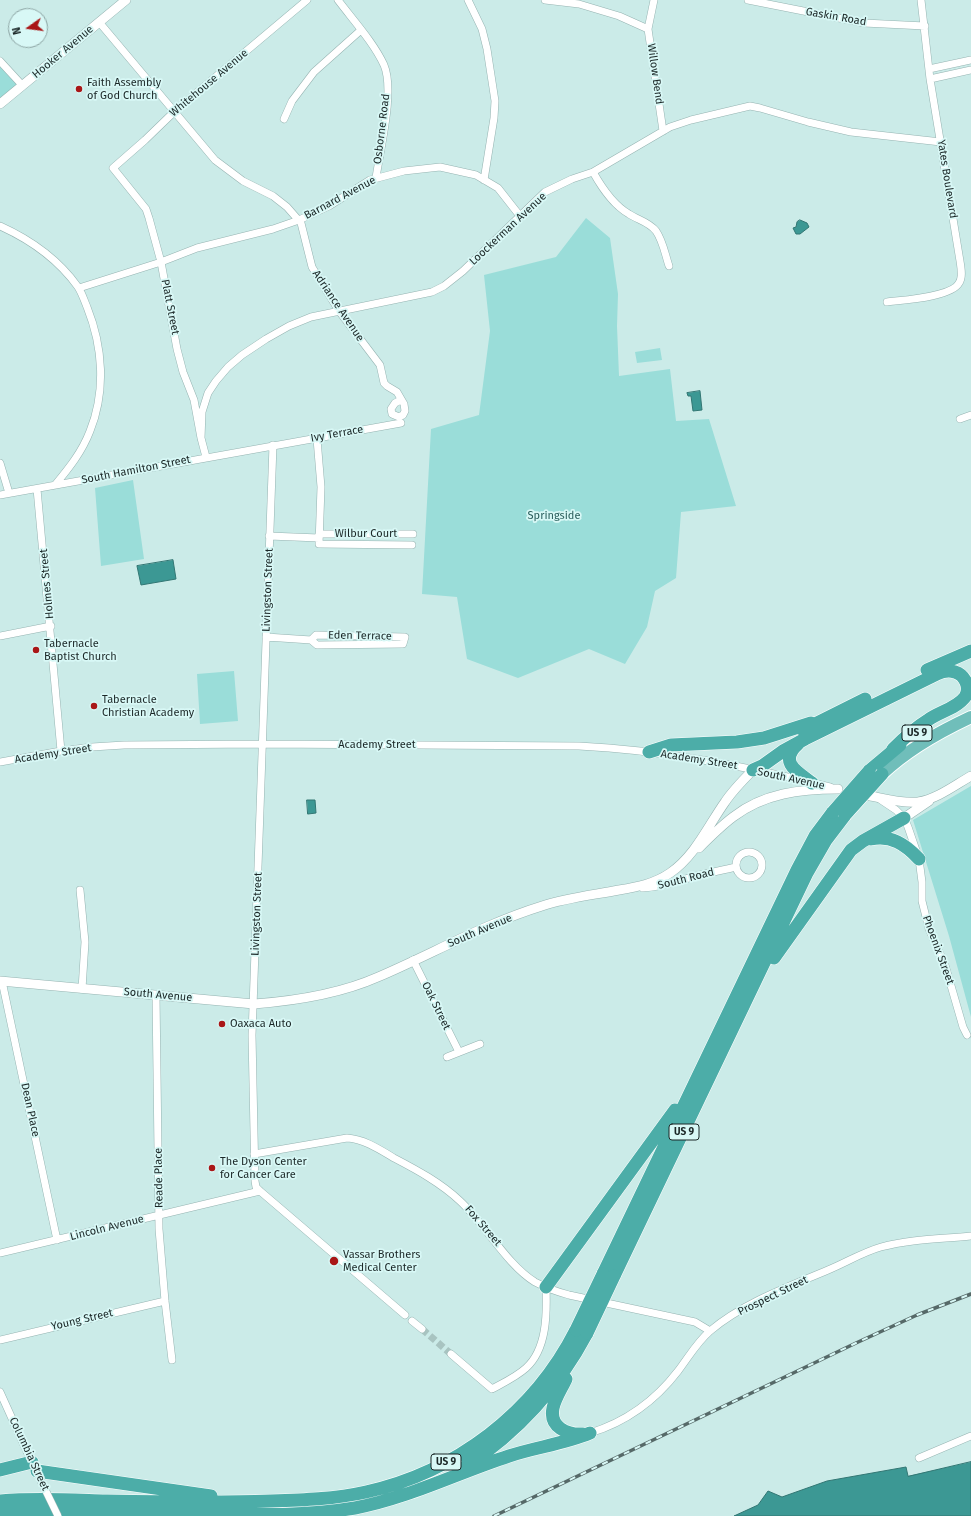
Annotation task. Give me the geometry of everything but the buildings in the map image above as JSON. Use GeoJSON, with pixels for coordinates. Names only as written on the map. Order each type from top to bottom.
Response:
{"type":"FeatureCollection","features":[{"type":"Feature","properties":{"kind":"highway"},"geometry":{"type":"LineString","coordinates":[[753,770],[757,761],[772,749],[824,719],[949,659],[971,650]]}},
{"type":"Feature","properties":{"kind":"highway"},"geometry":{"type":"LineString","coordinates":[[753,770],[805,739],[940,673],[952,671],[961,675],[965,680],[967,688],[964,698],[958,703],[930,718],[912,731],[893,750]]}},
{"type":"Feature","properties":{"kind":"highway","name":"US 9"},"geometry":{"type":"LineString","coordinates":[[0,1512],[31,1510],[308,1514],[340,1510],[391,1500],[428,1486],[474,1461],[500,1442],[524,1420],[558,1381],[573,1359],[581,1332],[753,987],[813,862],[826,840],[847,794],[869,771],[893,750],[936,722],[971,705]]}},
{"type":"Feature","properties":{"kind":"highway","name":"US 9"},"geometry":{"type":"LineString","coordinates":[[609,1275],[695,1083],[796,870],[815,836],[838,813],[904,755],[925,741],[971,717]]}},
{"type":"Feature","properties":{"kind":"highway"},"geometry":{"type":"LineString","coordinates":[[649,752],[671,745],[732,742],[764,738],[784,733],[824,719]]}},
{"type":"Feature","properties":{"kind":"highway"},"geometry":{"type":"LineString","coordinates":[[805,739],[793,748],[789,760],[793,769],[812,783]]}},
{"type":"Feature","properties":{"kind":"highway"},"geometry":{"type":"LineString","coordinates":[[753,987],[854,847],[904,818]]}},
{"type":"Feature","properties":{"kind":"highway"},"geometry":{"type":"LineString","coordinates":[[863,841],[881,838],[895,840],[907,847],[919,859]]}},
{"type":"Feature","properties":{"kind":"highway"},"geometry":{"type":"LineString","coordinates":[[546,1287],[695,1083]]}},
{"type":"Feature","properties":{"kind":"highway"},"geometry":{"type":"LineString","coordinates":[[581,1332],[555,1402],[553,1413],[556,1423],[565,1432],[577,1434],[590,1433]]}},
{"type":"Feature","properties":{"kind":"highway","name":"US 9"},"geometry":{"type":"LineString","coordinates":[[0,1501],[32,1499],[206,1503],[328,1498],[366,1492],[409,1479],[450,1461],[486,1437],[520,1407],[581,1332]]}},
{"type":"Feature","properties":{"kind":"highway"},"geometry":{"type":"LineString","coordinates":[[428,1486],[516,1453],[576,1439],[590,1433]]}},
{"type":"Feature","properties":{"kind":"highway"},"geometry":{"type":"LineString","coordinates":[[0,1470],[36,1471],[224,1498],[264,1501]]}},
{"type":"Feature","properties":{"kind":"highway"},"geometry":{"type":"LineString","coordinates":[[222,1516],[237,1514]]}},
{"type":"Feature","properties":{"kind":"street","name":"Hooker Avenue"},"geometry":{"type":"LineString","coordinates":[[0,104],[125,0]]}},
{"type":"Feature","properties":{"kind":"street","name":"Whitehouse Avenue"},"geometry":{"type":"LineString","coordinates":[[112,168],[145,140],[175,111],[307,0]]}},
{"type":"Feature","properties":{"kind":"street","name":"Osborne Road"},"geometry":{"type":"LineString","coordinates":[[338,0],[361,30],[384,66],[387,78],[387,106],[376,178]]}},
{"type":"Feature","properties":{"kind":"street"},"geometry":{"type":"LineString","coordinates":[[468,0],[482,29],[487,49],[495,101],[494,118],[484,180]]}},
{"type":"Feature","properties":{"kind":"street","name":"Willow Bend"},"geometry":{"type":"LineString","coordinates":[[545,0],[579,4],[619,16],[648,29],[663,131]]}},
{"type":"Feature","properties":{"kind":"street"},"geometry":{"type":"LineString","coordinates":[[648,29],[654,0]]}},
{"type":"Feature","properties":{"kind":"street","name":"Gaskin Road"},"geometry":{"type":"LineString","coordinates":[[748,0],[864,23],[925,26]]}},
{"type":"Feature","properties":{"kind":"street","name":"Yates Boulevard"},"geometry":{"type":"LineString","coordinates":[[887,302],[945,293],[955,289],[959,284],[961,276],[960,261],[930,79],[921,0]]}},
{"type":"Feature","properties":{"kind":"street","name":"Adriance Avenue"},"geometry":{"type":"LineString","coordinates":[[99,22],[215,160],[242,181],[273,196],[287,207],[299,220],[312,267],[339,311],[380,365],[384,383],[397,392],[401,400]]}},
{"type":"Feature","properties":{"kind":"street"},"geometry":{"type":"LineString","coordinates":[[284,119],[292,101],[314,72],[361,30]]}},
{"type":"Feature","properties":{"kind":"street"},"geometry":{"type":"LineString","coordinates":[[929,69],[971,60]]}},
{"type":"Feature","properties":{"kind":"street"},"geometry":{"type":"LineString","coordinates":[[0,61],[22,85]]}},
{"type":"Feature","properties":{"kind":"street"},"geometry":{"type":"LineString","coordinates":[[930,79],[971,70]]}},
{"type":"Feature","properties":{"kind":"street","name":"Loockerman Avenue"},"geometry":{"type":"LineString","coordinates":[[201,438],[202,412],[208,393],[228,367],[260,343],[289,326],[311,317],[432,292],[444,286],[463,271],[550,189],[572,179],[593,172],[670,127],[691,120],[750,106],[851,132],[941,142]]}},
{"type":"Feature","properties":{"kind":"street","name":"Barnard Avenue"},"geometry":{"type":"LineString","coordinates":[[79,288],[161,262],[197,248],[273,229],[299,220],[329,206],[370,180],[404,171],[440,167],[465,172],[498,188],[520,216]]}},
{"type":"Feature","properties":{"kind":"street","name":"Platt Street"},"geometry":{"type":"LineString","coordinates":[[112,168],[146,209],[161,262],[177,349],[183,372],[194,400],[206,457]]}},
{"type":"Feature","properties":{"kind":"street"},"geometry":{"type":"LineString","coordinates":[[593,172],[603,190],[628,214],[644,221],[655,230],[661,241],[669,266]]}},
{"type":"Feature","properties":{"kind":"street"},"geometry":{"type":"LineString","coordinates":[[0,226],[40,247],[62,267],[79,288],[92,319],[99,348],[101,374],[98,404],[90,431],[79,454],[55,485]]}},
{"type":"Feature","properties":{"kind":"street"},"geometry":{"type":"LineString","coordinates":[[960,419],[971,415]]}},
{"type":"Feature","properties":{"kind":"street","name":"Ivy Terrace"},"geometry":{"type":"LineString","coordinates":[[273,445],[316,439],[401,423]]}},
{"type":"Feature","properties":{"kind":"street"},"geometry":{"type":"LineString","coordinates":[[316,439],[321,487],[319,539]]}},
{"type":"Feature","properties":{"kind":"street","name":"South Hamilton Street"},"geometry":{"type":"LineString","coordinates":[[0,495],[273,445]]}},
{"type":"Feature","properties":{"kind":"street","name":"Livingston Street"},"geometry":{"type":"LineString","coordinates":[[260,1191],[256,1187],[255,1181],[252,1035],[273,445]]}},
{"type":"Feature","properties":{"kind":"street"},"geometry":{"type":"LineString","coordinates":[[0,464],[9,493]]}},
{"type":"Feature","properties":{"kind":"street","name":"Holmes Street"},"geometry":{"type":"LineString","coordinates":[[38,489],[61,751]]}},
{"type":"Feature","properties":{"kind":"street","name":"Wilbur Court"},"geometry":{"type":"LineString","coordinates":[[319,539],[413,534]]}},
{"type":"Feature","properties":{"kind":"street","name":"Wilbur Court"},"geometry":{"type":"LineString","coordinates":[[269,536],[412,545]]}},
{"type":"Feature","properties":{"kind":"street"},"geometry":{"type":"LineString","coordinates":[[0,636],[51,626]]}},
{"type":"Feature","properties":{"kind":"street","name":"Eden Terrace"},"geometry":{"type":"LineString","coordinates":[[266,637],[311,640],[317,645],[404,644],[405,637],[316,635],[311,640]]}},
{"type":"Feature","properties":{"kind":"street","name":"Academy Street"},"geometry":{"type":"LineString","coordinates":[[0,762],[61,751],[124,745],[543,745],[618,748],[705,760],[753,770]]}},
{"type":"Feature","properties":{"kind":"street","name":"South Avenue"},"geometry":{"type":"LineString","coordinates":[[1,981],[254,1004],[293,1000],[356,985],[377,977],[477,931],[542,906],[649,884],[662,878],[682,864],[695,848],[725,801],[753,770],[866,795],[890,805],[904,818]]}},
{"type":"Feature","properties":{"kind":"street"},"geometry":{"type":"LineString","coordinates":[[866,795],[914,802],[925,800],[937,795],[971,776]]}},
{"type":"Feature","properties":{"kind":"street"},"geometry":{"type":"LineString","coordinates":[[682,864],[734,817],[754,804],[768,798],[791,792],[838,789]]}},
{"type":"Feature","properties":{"kind":"street"},"geometry":{"type":"LineString","coordinates":[[904,818],[937,795]]}},
{"type":"Feature","properties":{"kind":"street","name":"Phoenix Street"},"geometry":{"type":"LineString","coordinates":[[904,818],[919,859],[922,882],[922,901],[929,929],[946,965],[963,1027],[967,1035]]}},
{"type":"Feature","properties":{"kind":"street","name":"South Road"},"geometry":{"type":"LineString","coordinates":[[635,887],[658,886],[736,867]]}},
{"type":"Feature","properties":{"kind":"street"},"geometry":{"type":"LineString","coordinates":[[80,890],[85,942],[82,988]]}},
{"type":"Feature","properties":{"kind":"street","name":"Oak Street"},"geometry":{"type":"LineString","coordinates":[[413,960],[459,1052]]}},
{"type":"Feature","properties":{"kind":"street","name":"Dean Place"},"geometry":{"type":"LineString","coordinates":[[1,981],[57,1240]]}},
{"type":"Feature","properties":{"kind":"street","name":"Reade Place"},"geometry":{"type":"LineString","coordinates":[[156,995],[159,1215],[165,1301],[172,1360]]}},
{"type":"Feature","properties":{"kind":"street"},"geometry":{"type":"LineString","coordinates":[[447,1057],[480,1044]]}},
{"type":"Feature","properties":{"kind":"street","name":"Fox Street"},"geometry":{"type":"LineString","coordinates":[[254,1154],[346,1138],[356,1138],[372,1145],[448,1191],[470,1210],[516,1265],[530,1278],[546,1287],[569,1295],[695,1322],[710,1331]]}},
{"type":"Feature","properties":{"kind":"street"},"geometry":{"type":"LineString","coordinates":[[260,1191],[405,1315]]}},
{"type":"Feature","properties":{"kind":"street","name":"Lincoln Avenue"},"geometry":{"type":"LineString","coordinates":[[0,1254],[260,1191]]}},
{"type":"Feature","properties":{"kind":"street","name":"Prospect Street"},"geometry":{"type":"LineString","coordinates":[[590,1433],[616,1424],[650,1401],[670,1382],[710,1331],[748,1306],[880,1248],[904,1242],[971,1236]]}},
{"type":"Feature","properties":{"kind":"street"},"geometry":{"type":"LineString","coordinates":[[451,1354],[492,1389],[522,1372],[536,1356],[541,1343],[546,1309],[546,1287]]}},
{"type":"Feature","properties":{"kind":"street","name":"Young Street"},"geometry":{"type":"LineString","coordinates":[[0,1340],[165,1301]]}},
{"type":"Feature","properties":{"kind":"street"},"geometry":{"type":"LineString","coordinates":[[412,1321],[422,1329]]}},
{"type":"Feature","properties":{"kind":"street","name":"Columbia Street"},"geometry":{"type":"LineString","coordinates":[[0,1392],[58,1516]]}},
{"type":"Feature","properties":{"kind":"street"},"geometry":{"type":"LineString","coordinates":[[919,1458],[971,1436]]}},
{"type":"Feature","properties":{"kind":"green space"},"geometry":{"type":"Polygon","coordinates":[[[0,61],[22,85],[0,104],[0,61]]]}},
{"type":"Feature","properties":{"kind":"green space","name":"Springside"},"geometry":{"type":"Polygon","coordinates":[[[586,218],[610,238],[618,294],[617,326],[619,376],[670,369],[676,421],[709,419],[736,506],[681,512],[676,578],[655,591],[647,627],[625,664],[589,649],[518,678],[467,659],[457,597],[422,594],[431,429],[479,415],[490,331],[484,275],[556,257],[586,218]]]}},
{"type":"Feature","properties":{"kind":"green space"},"geometry":{"type":"Polygon","coordinates":[[[660,348],[662,360],[637,363],[635,352],[660,348]]]}},
{"type":"Feature","properties":{"kind":"green space"},"geometry":{"type":"Polygon","coordinates":[[[133,480],[144,559],[101,566],[95,488],[133,480]]]}},
{"type":"Feature","properties":{"kind":"green space"},"geometry":{"type":"Polygon","coordinates":[[[234,671],[238,721],[200,724],[197,674],[234,671]]]}},
{"type":"Feature","properties":{"kind":"green space"},"geometry":{"type":"Polygon","coordinates":[[[971,786],[971,1017],[949,936],[913,820],[971,786]]]}},
{"type":"Feature","properties":{"kind":"shaded area"},"geometry":{"type":"Polygon","coordinates":[[[800,220],[807,223],[809,227],[800,234],[796,234],[793,228],[796,227],[797,222],[800,220]]]}},
{"type":"Feature","properties":{"kind":"shaded area"},"geometry":{"type":"Polygon","coordinates":[[[700,391],[702,410],[693,411],[691,396],[688,396],[687,393],[700,391]]]}},
{"type":"Feature","properties":{"kind":"shaded area"},"geometry":{"type":"Polygon","coordinates":[[[173,560],[176,579],[141,585],[137,566],[173,560]]]}},
{"type":"Feature","properties":{"kind":"shaded area"},"geometry":{"type":"Polygon","coordinates":[[[307,800],[315,800],[316,813],[308,814],[307,800]]]}},
{"type":"Feature","properties":{"kind":"shaded area"},"geometry":{"type":"Polygon","coordinates":[[[971,1462],[971,1516],[734,1516],[758,1505],[768,1491],[782,1497],[827,1481],[906,1467],[908,1476],[971,1462]]]}},
{"type":"Feature","properties":{"kind":"tunnel"},"geometry":{"type":"LineString","coordinates":[[422,1329],[451,1354]]}},
{"type":"Feature","properties":{"kind":"railway"},"geometry":{"type":"LineString","coordinates":[[494,1516],[856,1343],[917,1315],[971,1294]]}},
{"type":"Feature","properties":{"kind":"place","name":"Faith Assembly of God Church"},"geometry":{"type":"Point","coordinates":[79,89]}},
{"type":"Feature","properties":{"kind":"place","name":"Tabernacle Baptist Church"},"geometry":{"type":"Point","coordinates":[36,650]}},
{"type":"Feature","properties":{"kind":"place","name":"Tabernacle Christian Academy"},"geometry":{"type":"Point","coordinates":[94,706]}},
{"type":"Feature","properties":{"kind":"place","name":"Oaxaca Auto"},"geometry":{"type":"Point","coordinates":[222,1024]}},
{"type":"Feature","properties":{"kind":"place","name":"The Dyson Center for Cancer Care"},"geometry":{"type":"Point","coordinates":[212,1168]}},
{"type":"Feature","properties":{"kind":"place","name":"Vassar Brothers Medical Center"},"geometry":{"type":"Point","coordinates":[334,1261]}}]}
